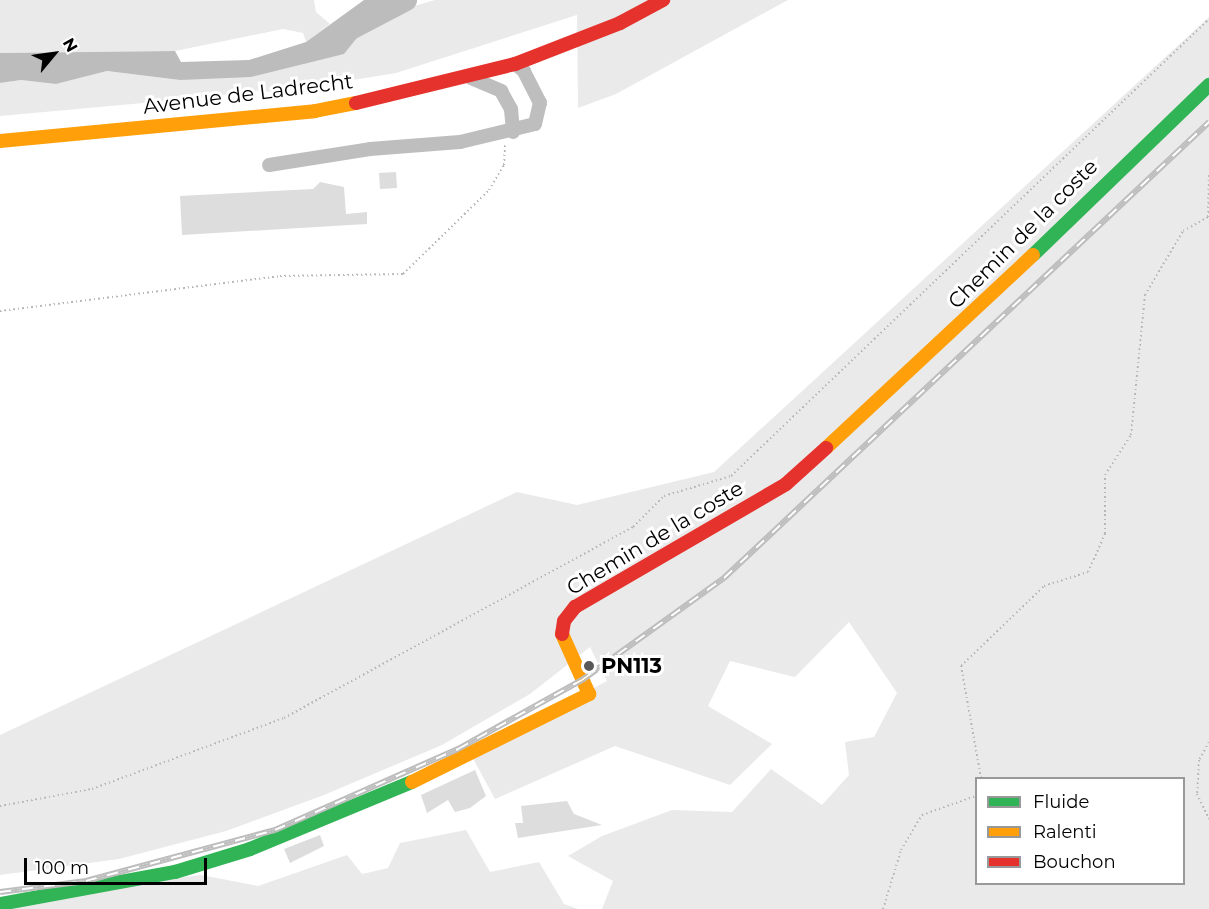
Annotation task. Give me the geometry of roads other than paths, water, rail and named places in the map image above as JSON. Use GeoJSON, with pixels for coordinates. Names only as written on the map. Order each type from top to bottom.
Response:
{"type":"FeatureCollection","features":[{"type":"Feature","properties":{"kind":"street","name":"Avenue de Ladrecht"},"geometry":{"type":"LineString","coordinates":[[0,141],[315,111],[468,77],[515,64],[620,23],[663,0]]}},
{"type":"Feature","properties":{"kind":"street"},"geometry":{"type":"LineString","coordinates":[[270,165],[508,134],[535,124],[540,115],[534,88],[515,64]]}},
{"type":"Feature","properties":{"kind":"street"},"geometry":{"type":"LineString","coordinates":[[468,77],[501,92],[511,109],[508,134]]}},
{"type":"Feature","properties":{"kind":"street","name":"Chemin de la coste"},"geometry":{"type":"LineString","coordinates":[[0,904],[175,873],[250,849],[376,800],[589,694],[561,640],[564,621],[575,607],[786,484],[976,310],[1209,85]]}},
{"type":"Feature","properties":{"kind":"waterway"},"geometry":{"type":"LineString","coordinates":[[345,32],[406,0]]}},
{"type":"Feature","properties":{"kind":"railway"},"geometry":{"type":"LineString","coordinates":[[0,892],[86,881],[275,830],[458,749],[582,680],[724,578],[1209,122]]}},
{"type":"Feature","properties":{"kind":"place","name":"PN113"},"geometry":{"type":"Point","coordinates":[589,666]}}]}
